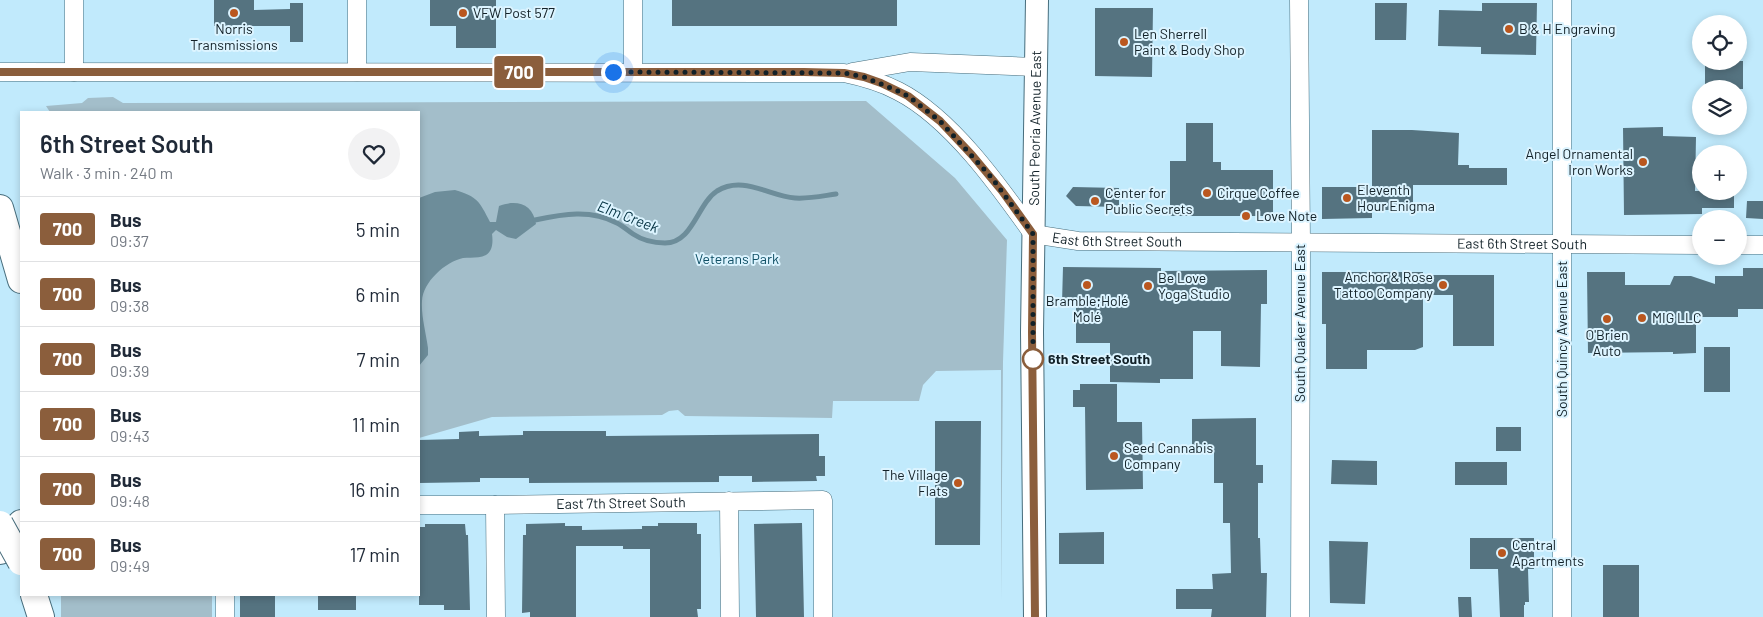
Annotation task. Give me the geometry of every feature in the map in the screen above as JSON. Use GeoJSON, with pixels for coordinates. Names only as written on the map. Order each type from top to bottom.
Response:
{"type":"FeatureCollection","features":[{"type":"Feature","properties":{"kind":"highway"},"geometry":{"type":"LineString","coordinates":[[0,208],[20,277]]}},
{"type":"Feature","properties":{"kind":"highway"},"geometry":{"type":"LineString","coordinates":[[0,524],[20,560]]}},
{"type":"Feature","properties":{"kind":"highway"},"geometry":{"type":"LineString","coordinates":[[0,551],[20,524]]}},
{"type":"Feature","properties":{"kind":"highway"},"geometry":{"type":"LineString","coordinates":[[34,596],[41,617]]}},
{"type":"Feature","properties":{"kind":"main road","name":"South Peoria Avenue East"},"geometry":{"type":"LineString","coordinates":[[1035,617],[1032,332],[1037,0]]}},
{"type":"Feature","properties":{"kind":"street"},"geometry":{"type":"LineString","coordinates":[[74,0],[74,72]]}},
{"type":"Feature","properties":{"kind":"street"},"geometry":{"type":"LineString","coordinates":[[357,0],[357,72]]}},
{"type":"Feature","properties":{"kind":"street"},"geometry":{"type":"LineString","coordinates":[[633,0],[633,72]]}},
{"type":"Feature","properties":{"kind":"street","name":"South Quaker Avenue East"},"geometry":{"type":"LineString","coordinates":[[1299,0],[1301,242],[1300,617]]}},
{"type":"Feature","properties":{"kind":"street","name":"South Quincy Avenue East"},"geometry":{"type":"LineString","coordinates":[[1562,0],[1562,617]]}},
{"type":"Feature","properties":{"kind":"street"},"geometry":{"type":"LineString","coordinates":[[844,73],[910,62],[1036,67]]}},
{"type":"Feature","properties":{"kind":"street","name":"East 6th Street South"},"geometry":{"type":"LineString","coordinates":[[0,72],[844,73],[864,77],[898,91],[908,96],[940,121],[992,178],[1033,234],[1078,241],[1692,245]]}},
{"type":"Feature","properties":{"kind":"street"},"geometry":{"type":"LineString","coordinates":[[1747,245],[1763,245]]}},
{"type":"Feature","properties":{"kind":"street","name":"East 7th Street South"},"geometry":{"type":"LineString","coordinates":[[420,504],[495,505],[823,500],[823,617]]}},
{"type":"Feature","properties":{"kind":"street"},"geometry":{"type":"LineString","coordinates":[[729,501],[730,617]]}},
{"type":"Feature","properties":{"kind":"street"},"geometry":{"type":"LineString","coordinates":[[495,505],[496,617]]}},
{"type":"Feature","properties":{"kind":"street"},"geometry":{"type":"LineString","coordinates":[[224,596],[225,617]]}},
{"type":"Feature","properties":{"kind":"green space","name":"Veterans Park"},"geometry":{"type":"Polygon","coordinates":[[[113,97],[123,103],[866,101],[955,178],[1007,240],[1003,362],[1001,601],[1001,370],[936,371],[923,385],[919,401],[833,401],[832,418],[685,416],[678,410],[669,411],[662,415],[492,417],[420,438],[420,111],[49,111],[46,106],[82,103],[88,98],[113,97]]]}},
{"type":"Feature","properties":{"kind":"green space"},"geometry":{"type":"Polygon","coordinates":[[[61,596],[212,596],[212,617],[61,617],[61,596]]]}},
{"type":"Feature","properties":{"kind":"shaded area"},"geometry":{"type":"Polygon","coordinates":[[[455,190],[469,195],[477,201],[490,222],[496,222],[499,206],[518,203],[528,208],[536,224],[516,239],[507,237],[496,230],[492,234],[490,251],[486,255],[456,260],[442,268],[431,280],[423,294],[422,301],[428,355],[420,365],[420,198],[435,192],[455,190]]]}},
{"type":"Feature","properties":{"kind":"building"},"geometry":{"type":"Polygon","coordinates":[[[214,0],[254,0],[254,10],[290,9],[290,3],[303,3],[303,42],[290,42],[290,26],[214,26],[214,0]]]}},
{"type":"Feature","properties":{"kind":"building","name":"VFW Post 577"},"geometry":{"type":"Polygon","coordinates":[[[430,0],[496,0],[496,48],[456,48],[456,26],[430,26],[430,0]]]}},
{"type":"Feature","properties":{"kind":"building"},"geometry":{"type":"Polygon","coordinates":[[[672,0],[897,0],[897,26],[672,26],[672,0]]]}},
{"type":"Feature","properties":{"kind":"building"},"geometry":{"type":"Polygon","coordinates":[[[1375,3],[1407,3],[1406,40],[1375,40],[1375,3]]]}},
{"type":"Feature","properties":{"kind":"building","name":"B & H Engraving"},"geometry":{"type":"Polygon","coordinates":[[[1482,3],[1537,3],[1536,55],[1481,54],[1481,47],[1438,46],[1439,10],[1482,11],[1482,3]]]}},
{"type":"Feature","properties":{"kind":"building","name":"Len Sherrell Paint & Body Shop"},"geometry":{"type":"Polygon","coordinates":[[[1095,8],[1153,8],[1152,77],[1095,76],[1095,8]]]}},
{"type":"Feature","properties":{"kind":"building"},"geometry":{"type":"Polygon","coordinates":[[[1705,70],[1743,70],[1743,80],[1705,80],[1705,70]]]}},
{"type":"Feature","properties":{"kind":"building"},"geometry":{"type":"Polygon","coordinates":[[[1186,123],[1213,123],[1213,162],[1221,162],[1221,170],[1273,170],[1273,216],[1170,216],[1170,161],[1186,161],[1186,123]]]}},
{"type":"Feature","properties":{"kind":"building"},"geometry":{"type":"Polygon","coordinates":[[[1663,127],[1663,136],[1696,137],[1696,145],[1692,145],[1692,200],[1734,200],[1734,208],[1702,208],[1702,210],[1692,210],[1692,214],[1624,215],[1623,128],[1663,127]]]}},
{"type":"Feature","properties":{"kind":"building"},"geometry":{"type":"Polygon","coordinates":[[[1372,130],[1459,133],[1458,165],[1469,165],[1469,168],[1507,168],[1507,185],[1413,185],[1413,210],[1372,210],[1372,218],[1322,219],[1322,187],[1372,187],[1372,130]]]}},
{"type":"Feature","properties":{"kind":"building","name":"Center for Public Secrets"},"geometry":{"type":"Polygon","coordinates":[[[1073,187],[1119,188],[1119,207],[1076,206],[1066,196],[1073,187]]]}},
{"type":"Feature","properties":{"kind":"building"},"geometry":{"type":"Polygon","coordinates":[[[1747,201],[1763,201],[1763,219],[1747,218],[1747,201]]]}},
{"type":"Feature","properties":{"kind":"building"},"geometry":{"type":"Polygon","coordinates":[[[1063,267],[1161,268],[1161,271],[1267,270],[1267,304],[1261,304],[1260,367],[1221,366],[1221,331],[1193,331],[1193,379],[1160,379],[1160,383],[1110,382],[1110,343],[1076,343],[1076,303],[1062,303],[1063,267]]]}},
{"type":"Feature","properties":{"kind":"building"},"geometry":{"type":"Polygon","coordinates":[[[1743,268],[1763,268],[1763,309],[1738,309],[1738,317],[1696,317],[1696,353],[1588,353],[1587,272],[1625,272],[1625,285],[1670,285],[1674,276],[1691,276],[1715,284],[1715,276],[1743,276],[1743,268]]]}},
{"type":"Feature","properties":{"kind":"building"},"geometry":{"type":"Polygon","coordinates":[[[1322,272],[1423,272],[1423,275],[1494,275],[1494,346],[1453,346],[1453,295],[1423,295],[1423,347],[1415,350],[1367,350],[1367,369],[1326,369],[1326,324],[1322,324],[1322,272]]]}},
{"type":"Feature","properties":{"kind":"building"},"geometry":{"type":"Polygon","coordinates":[[[1704,347],[1730,347],[1730,392],[1704,392],[1704,347]]]}},
{"type":"Feature","properties":{"kind":"building","name":"Seed Cannabis Company"},"geometry":{"type":"Polygon","coordinates":[[[1080,384],[1117,384],[1117,422],[1142,422],[1143,489],[1086,490],[1085,407],[1073,407],[1073,390],[1080,390],[1080,384]]]}},
{"type":"Feature","properties":{"kind":"building"},"geometry":{"type":"Polygon","coordinates":[[[1256,418],[1256,465],[1263,465],[1263,483],[1258,483],[1258,538],[1260,538],[1261,573],[1267,573],[1266,617],[1211,617],[1212,609],[1176,609],[1176,589],[1213,589],[1212,574],[1231,573],[1230,523],[1223,523],[1223,483],[1214,483],[1214,448],[1192,448],[1192,419],[1256,418]]]}},
{"type":"Feature","properties":{"kind":"building","name":"The Village Flats"},"geometry":{"type":"Polygon","coordinates":[[[935,421],[981,421],[980,545],[935,545],[935,421]]]}},
{"type":"Feature","properties":{"kind":"building"},"geometry":{"type":"Polygon","coordinates":[[[1496,427],[1521,427],[1521,451],[1496,451],[1496,427]]]}},
{"type":"Feature","properties":{"kind":"building"},"geometry":{"type":"Polygon","coordinates":[[[479,431],[479,436],[523,435],[523,431],[606,431],[606,436],[819,434],[819,456],[825,456],[825,476],[816,476],[817,481],[752,482],[752,476],[719,476],[719,482],[529,483],[529,478],[480,478],[480,482],[420,483],[420,440],[459,439],[459,432],[479,431]]]}},
{"type":"Feature","properties":{"kind":"building"},"geometry":{"type":"Polygon","coordinates":[[[1332,460],[1377,461],[1377,485],[1331,484],[1332,460]]]}},
{"type":"Feature","properties":{"kind":"building"},"geometry":{"type":"Polygon","coordinates":[[[1455,462],[1507,462],[1507,485],[1455,485],[1455,462]]]}},
{"type":"Feature","properties":{"kind":"building"},"geometry":{"type":"Polygon","coordinates":[[[565,523],[565,526],[582,526],[582,530],[642,529],[642,526],[658,526],[658,523],[697,523],[697,534],[701,534],[701,609],[697,609],[698,617],[650,617],[650,549],[623,549],[623,546],[576,546],[576,617],[530,617],[530,612],[522,613],[523,535],[526,535],[526,524],[565,523]]]}},
{"type":"Feature","properties":{"kind":"building"},"geometry":{"type":"Polygon","coordinates":[[[802,523],[804,617],[756,617],[754,524],[802,523]]]}},
{"type":"Feature","properties":{"kind":"building"},"geometry":{"type":"Polygon","coordinates":[[[425,524],[465,524],[466,535],[468,535],[470,610],[444,610],[444,605],[419,605],[420,527],[425,527],[425,524]]]}},
{"type":"Feature","properties":{"kind":"building"},"geometry":{"type":"Polygon","coordinates":[[[1104,532],[1104,564],[1059,564],[1059,533],[1104,532]]]}},
{"type":"Feature","properties":{"kind":"building"},"geometry":{"type":"Polygon","coordinates":[[[1470,538],[1534,538],[1534,569],[1528,569],[1529,602],[1525,602],[1524,605],[1524,617],[1500,617],[1498,569],[1470,569],[1470,538]]]}},
{"type":"Feature","properties":{"kind":"building"},"geometry":{"type":"Polygon","coordinates":[[[1329,541],[1368,542],[1365,604],[1330,603],[1329,541]]]}},
{"type":"Feature","properties":{"kind":"building"},"geometry":{"type":"Polygon","coordinates":[[[1603,565],[1639,565],[1639,617],[1603,617],[1603,565]]]}},
{"type":"Feature","properties":{"kind":"building"},"geometry":{"type":"Polygon","coordinates":[[[240,596],[275,596],[275,617],[240,617],[240,596]]]}},
{"type":"Feature","properties":{"kind":"building"},"geometry":{"type":"Polygon","coordinates":[[[318,596],[356,596],[356,610],[318,610],[318,596]]]}},
{"type":"Feature","properties":{"kind":"building"},"geometry":{"type":"Polygon","coordinates":[[[1458,597],[1471,597],[1472,617],[1459,617],[1458,597]]]}},
{"type":"Feature","properties":{"kind":"waterway","name":"Elm Creek"},"geometry":{"type":"LineString","coordinates":[[535,220],[556,216],[587,214],[617,223],[640,238],[652,242],[665,243],[682,237],[710,197],[717,191],[727,187],[736,185],[746,186],[795,198],[836,194]]}},
{"type":"Feature","properties":{"kind":"bus line","name":"700"},"geometry":{"type":"LineString","coordinates":[[0,72],[844,73],[881,83],[908,96],[940,121],[972,155],[992,178],[1033,234],[1032,332],[1035,617]]}},
{"type":"Feature","properties":{"kind":"place","name":"Norris Transmissions"},"geometry":{"type":"Point","coordinates":[234,13]}},
{"type":"Feature","properties":{"kind":"place","name":"VFW Post 577"},"geometry":{"type":"Point","coordinates":[463,13]}},
{"type":"Feature","properties":{"kind":"place","name":"B & H Engraving"},"geometry":{"type":"Point","coordinates":[1509,29]}},
{"type":"Feature","properties":{"kind":"place","name":"Len Sherrell Paint & Body Shop"},"geometry":{"type":"Point","coordinates":[1124,42]}},
{"type":"Feature","properties":{"kind":"place","name":"Angel Ornamental Iron Works"},"geometry":{"type":"Point","coordinates":[1643,162]}},
{"type":"Feature","properties":{"kind":"place","name":"Cirque Coffee"},"geometry":{"type":"Point","coordinates":[1207,193]}},
{"type":"Feature","properties":{"kind":"place","name":"Eleventh Hour Enigma"},"geometry":{"type":"Point","coordinates":[1347,198]}},
{"type":"Feature","properties":{"kind":"place","name":"Center for Public Secrets"},"geometry":{"type":"Point","coordinates":[1095,201]}},
{"type":"Feature","properties":{"kind":"place","name":"Love Note"},"geometry":{"type":"Point","coordinates":[1246,216]}},
{"type":"Feature","properties":{"kind":"place","name":"Bramble;Holé Molé"},"geometry":{"type":"Point","coordinates":[1087,285]}},
{"type":"Feature","properties":{"kind":"place","name":"Anchor & Rose Tattoo Company"},"geometry":{"type":"Point","coordinates":[1443,285]}},
{"type":"Feature","properties":{"kind":"place","name":"Be Love Yoga Studio"},"geometry":{"type":"Point","coordinates":[1148,286]}},
{"type":"Feature","properties":{"kind":"place","name":"MIG LLC"},"geometry":{"type":"Point","coordinates":[1642,318]}},
{"type":"Feature","properties":{"kind":"place","name":"O'Brien Auto"},"geometry":{"type":"Point","coordinates":[1607,319]}},
{"type":"Feature","properties":{"kind":"place","name":"6th Street South"},"geometry":{"type":"Point","coordinates":[1033,359]}},
{"type":"Feature","properties":{"kind":"place","name":"Seed Cannabis Company"},"geometry":{"type":"Point","coordinates":[1114,456]}},
{"type":"Feature","properties":{"kind":"place","name":"The Village Flats"},"geometry":{"type":"Point","coordinates":[958,483]}},
{"type":"Feature","properties":{"kind":"place","name":"Central Apartments"},"geometry":{"type":"Point","coordinates":[1502,553]}},
{"type":"Feature","properties":{"kind":"route"},"geometry":{"type":"LineString","coordinates":[[613,72],[844,73],[881,83],[908,96],[940,121],[972,155],[992,178],[1033,234],[1033,359]]}}]}
